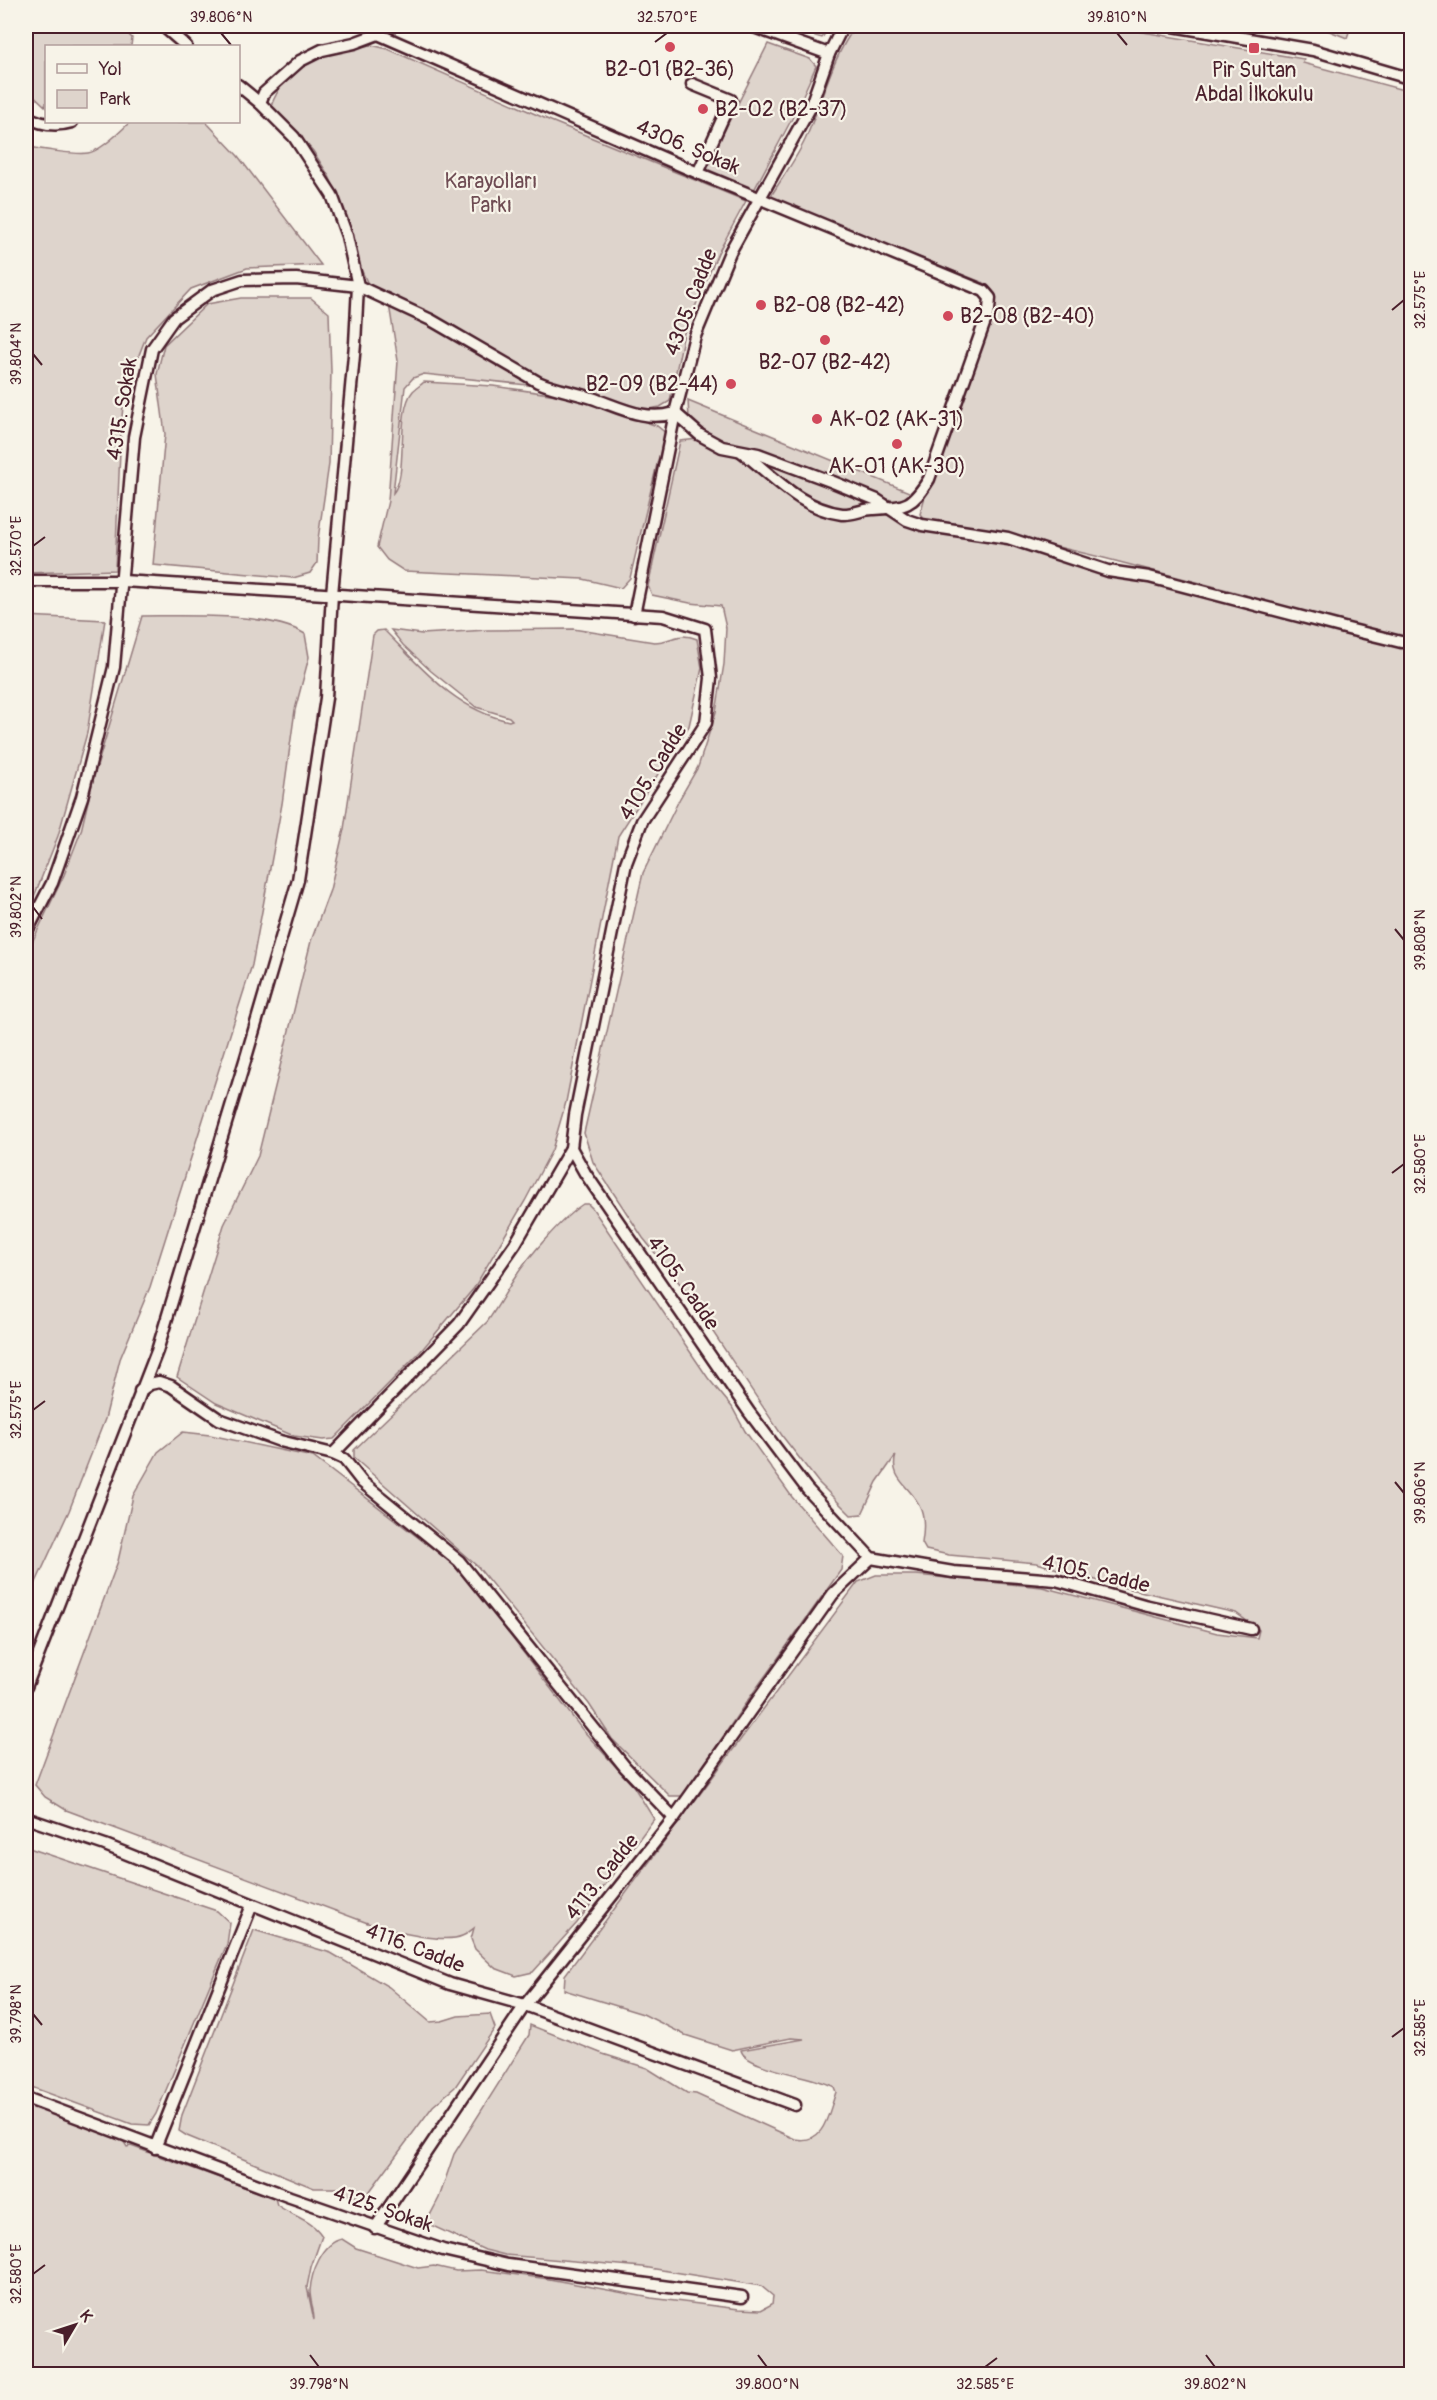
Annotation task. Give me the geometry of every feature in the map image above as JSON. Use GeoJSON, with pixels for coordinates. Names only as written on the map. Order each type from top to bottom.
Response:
{"type":"FeatureCollection","features":[{"type":"Feature","properties":{"kind":"street"},"geometry":{"type":"LineString","coordinates":[[162,26],[185,45]]}},
{"type":"Feature","properties":{"kind":"street"},"geometry":{"type":"LineString","coordinates":[[751,26],[829,54]]}},
{"type":"Feature","properties":{"kind":"street","name":"4305. Cadde"},"geometry":{"type":"LineString","coordinates":[[634,615],[675,413],[695,336],[730,252],[810,108],[829,54],[843,26]]}},
{"type":"Feature","properties":{"kind":"street"},"geometry":{"type":"LineString","coordinates":[[1173,26],[1313,50],[1412,79]]}},
{"type":"Feature","properties":{"kind":"street","name":"4306. Sokak"},"geometry":{"type":"LineString","coordinates":[[260,102],[264,93],[300,61],[322,50],[354,43],[378,34],[698,173],[984,291],[990,298],[989,310],[929,479],[917,498],[904,505],[889,508]]}},
{"type":"Feature","properties":{"kind":"street"},"geometry":{"type":"LineString","coordinates":[[692,84],[731,100],[698,173]]}},
{"type":"Feature","properties":{"kind":"street"},"geometry":{"type":"LineString","coordinates":[[26,1687],[157,1352],[298,880],[326,698],[332,594],[358,286],[347,236],[332,195],[294,137],[260,102],[240,87]]}},
{"type":"Feature","properties":{"kind":"street"},"geometry":{"type":"LineString","coordinates":[[26,116],[39,124],[68,123]]}},
{"type":"Feature","properties":{"kind":"street","name":"4315. Sokak"},"geometry":{"type":"LineString","coordinates":[[26,933],[52,883],[82,797],[114,667],[136,426],[152,349],[174,318],[212,290],[242,280],[296,279],[358,286],[431,320],[555,390],[590,398],[639,416],[662,417],[675,413]]}},
{"type":"Feature","properties":{"kind":"street"},"geometry":{"type":"LineString","coordinates":[[675,413],[700,435],[723,447],[758,454],[833,482],[877,500],[907,520],[922,525],[1008,538],[1108,571],[1149,577],[1348,629],[1401,642],[1412,642]]}},
{"type":"Feature","properties":{"kind":"street"},"geometry":{"type":"LineString","coordinates":[[740,451],[796,498],[823,509],[844,514],[889,508]]}},
{"type":"Feature","properties":{"kind":"street"},"geometry":{"type":"LineString","coordinates":[[26,581],[123,581],[634,615]]}},
{"type":"Feature","properties":{"kind":"street","name":"4105. Cadde"},"geometry":{"type":"LineString","coordinates":[[634,615],[663,616],[705,629],[711,678],[706,723],[642,821],[626,862],[575,1115],[571,1148],[596,1190],[749,1412],[807,1490],[871,1558],[953,1572],[1056,1580],[1144,1605],[1251,1629]]}},
{"type":"Feature","properties":{"kind":"street"},"geometry":{"type":"LineString","coordinates":[[333,1454],[459,1324],[515,1244],[571,1148]]}},
{"type":"Feature","properties":{"kind":"street"},"geometry":{"type":"LineString","coordinates":[[140,1391],[150,1384],[159,1382],[171,1386],[219,1419],[280,1441],[333,1454],[344,1459],[362,1482],[459,1561],[626,1767],[674,1818]]}},
{"type":"Feature","properties":{"kind":"street","name":"4113. Cadde"},"geometry":{"type":"LineString","coordinates":[[375,2228],[525,2005],[674,1818],[833,1594],[871,1558]]}},
{"type":"Feature","properties":{"kind":"street","name":"4116. Cadde"},"geometry":{"type":"LineString","coordinates":[[26,1818],[105,1845],[450,1984],[525,2005],[795,2105]]}},
{"type":"Feature","properties":{"kind":"street"},"geometry":{"type":"LineString","coordinates":[[155,2148],[252,1905]]}},
{"type":"Feature","properties":{"kind":"street","name":"4125. Sokak"},"geometry":{"type":"LineString","coordinates":[[26,2098],[155,2148],[375,2228],[443,2250],[508,2265],[742,2297]]}},
{"type":"Feature","properties":{"kind":"green space"},"geometry":{"type":"Polygon","coordinates":[[[26,26],[120,26],[132,38],[131,45],[45,45],[45,106],[26,88],[26,26]]]}},
{"type":"Feature","properties":{"kind":"green space"},"geometry":{"type":"Polygon","coordinates":[[[781,26],[830,26],[822,38],[781,26]]]}},
{"type":"Feature","properties":{"kind":"green space"},"geometry":{"type":"Polygon","coordinates":[[[856,26],[1107,26],[1304,59],[1303,63],[1411,92],[1411,639],[1355,629],[1239,593],[1104,558],[991,531],[926,521],[920,514],[926,493],[963,402],[995,304],[993,291],[986,284],[771,196],[805,140],[833,66],[856,26]]]}},
{"type":"Feature","properties":{"kind":"green space"},"geometry":{"type":"Polygon","coordinates":[[[1328,26],[1351,26],[1347,38],[1327,30],[1328,26]]]}},
{"type":"Feature","properties":{"kind":"green space"},"geometry":{"type":"Polygon","coordinates":[[[768,44],[810,59],[816,66],[795,113],[754,190],[706,170],[706,167],[768,44]]]}},
{"type":"Feature","properties":{"kind":"green space","name":"Karayolları Parkı"},"geometry":{"type":"Polygon","coordinates":[[[371,45],[388,49],[551,121],[746,201],[718,253],[684,333],[670,401],[660,407],[643,410],[569,389],[527,372],[470,336],[368,284],[358,263],[344,209],[329,176],[313,151],[271,106],[288,77],[310,60],[338,50],[371,45]]]}},
{"type":"Feature","properties":{"kind":"green space"},"geometry":{"type":"Polygon","coordinates":[[[129,123],[207,123],[238,156],[321,265],[247,268],[191,289],[146,337],[133,365],[127,366],[121,427],[115,570],[26,573],[26,146],[88,153],[105,145],[129,123]]]}},
{"type":"Feature","properties":{"kind":"green space"},"geometry":{"type":"Polygon","coordinates":[[[241,298],[311,298],[329,313],[331,371],[329,464],[318,539],[317,563],[310,573],[293,578],[153,565],[165,434],[157,374],[164,345],[207,304],[241,298]]]}},
{"type":"Feature","properties":{"kind":"green space"},"geometry":{"type":"Polygon","coordinates":[[[389,304],[443,329],[537,386],[424,374],[413,378],[405,387],[393,493],[398,484],[400,472],[403,428],[408,401],[413,391],[424,382],[493,386],[578,398],[657,426],[667,434],[658,460],[630,578],[621,588],[583,579],[404,571],[387,560],[377,547],[388,501],[398,361],[389,304]]]}},
{"type":"Feature","properties":{"kind":"green space"},"geometry":{"type":"Polygon","coordinates":[[[688,401],[914,494],[899,500],[886,499],[732,446],[700,430],[689,418],[688,401]]]}},
{"type":"Feature","properties":{"kind":"green space"},"geometry":{"type":"Polygon","coordinates":[[[698,439],[749,462],[773,486],[811,509],[890,515],[909,525],[986,537],[1411,644],[1411,2374],[26,2374],[26,2105],[122,2139],[127,2147],[131,2146],[275,2198],[277,2205],[313,2226],[322,2236],[311,2267],[307,2287],[314,2320],[310,2291],[315,2268],[323,2252],[342,2239],[356,2248],[418,2268],[434,2266],[456,2271],[481,2270],[549,2279],[651,2298],[739,2309],[761,2310],[772,2304],[773,2296],[761,2286],[643,2267],[505,2255],[485,2250],[426,2223],[439,2198],[454,2154],[529,2035],[530,2025],[603,2054],[647,2068],[687,2093],[696,2094],[795,2139],[805,2140],[813,2137],[824,2126],[836,2092],[834,2087],[755,2062],[745,2057],[741,2050],[804,2039],[791,2038],[732,2050],[685,2035],[643,2014],[564,1990],[565,1975],[858,1582],[876,1575],[916,1575],[1042,1587],[1217,1633],[1257,1638],[1259,1630],[1236,1613],[1113,1585],[1037,1563],[949,1555],[926,1550],[922,1543],[924,1526],[921,1509],[895,1471],[896,1455],[877,1482],[862,1514],[851,1515],[818,1482],[783,1437],[685,1290],[643,1238],[593,1162],[584,1133],[643,873],[698,767],[716,712],[724,664],[726,628],[721,606],[690,603],[652,595],[648,586],[680,441],[698,439]]]}},
{"type":"Feature","properties":{"kind":"green space"},"geometry":{"type":"Polygon","coordinates":[[[757,459],[808,476],[866,501],[854,510],[846,511],[820,506],[799,496],[757,459]]]}},
{"type":"Feature","properties":{"kind":"green space"},"geometry":{"type":"Polygon","coordinates":[[[26,616],[105,620],[87,733],[58,836],[26,917],[26,616]]]}},
{"type":"Feature","properties":{"kind":"green space"},"geometry":{"type":"Polygon","coordinates":[[[142,616],[226,617],[271,622],[305,634],[309,657],[295,710],[282,804],[252,965],[150,1287],[120,1359],[105,1419],[69,1511],[26,1604],[26,955],[64,875],[81,831],[93,780],[142,616]]]}},
{"type":"Feature","properties":{"kind":"green space"},"geometry":{"type":"Polygon","coordinates":[[[573,629],[654,642],[679,636],[697,639],[702,668],[689,726],[618,836],[566,1102],[552,1150],[474,1288],[420,1352],[334,1439],[323,1440],[294,1436],[216,1403],[177,1377],[224,1225],[258,1156],[311,941],[330,890],[344,829],[373,635],[377,631],[384,630],[455,697],[490,715],[509,721],[512,720],[509,717],[476,707],[431,671],[403,645],[391,630],[422,634],[487,630],[573,629]]]}},
{"type":"Feature","properties":{"kind":"green space"},"geometry":{"type":"Polygon","coordinates":[[[583,1204],[588,1204],[593,1209],[792,1497],[843,1556],[841,1570],[743,1707],[683,1796],[670,1796],[612,1739],[589,1704],[478,1567],[354,1458],[354,1450],[487,1322],[528,1260],[546,1238],[583,1204]]]}},
{"type":"Feature","properties":{"kind":"green space"},"geometry":{"type":"Polygon","coordinates":[[[183,1432],[210,1435],[313,1457],[445,1558],[465,1576],[581,1728],[634,1787],[654,1819],[577,1923],[533,1972],[516,1976],[495,1968],[475,1949],[471,1939],[474,1928],[454,1938],[431,1938],[373,1925],[66,1810],[45,1797],[35,1785],[118,1561],[133,1496],[158,1452],[183,1432]]]}},
{"type":"Feature","properties":{"kind":"green space"},"geometry":{"type":"Polygon","coordinates":[[[26,1847],[217,1911],[230,1923],[227,1944],[156,2114],[149,2125],[132,2124],[26,2085],[26,1847]]]}},
{"type":"Feature","properties":{"kind":"green space"},"geometry":{"type":"Polygon","coordinates":[[[254,1930],[331,1953],[389,1987],[430,2022],[458,2016],[490,2014],[495,2028],[455,2087],[433,2106],[367,2195],[351,2197],[339,2188],[314,2188],[179,2131],[182,2115],[254,1930]]]}},
{"type":"Feature","properties":{"kind":"place","name":"B2-01 (B2-36)"},"geometry":{"type":"Point","coordinates":[670,47]}},
{"type":"Feature","properties":{"kind":"place","name":"Pir Sultan Abdal İlkokulu"},"geometry":{"type":"Point","coordinates":[1254,48]}},
{"type":"Feature","properties":{"kind":"place","name":"B2-02 (B2-37)"},"geometry":{"type":"Point","coordinates":[703,109]}},
{"type":"Feature","properties":{"kind":"place","name":"B2-08 (B2-42)"},"geometry":{"type":"Point","coordinates":[761,305]}},
{"type":"Feature","properties":{"kind":"place","name":"B2-08 (B2-40)"},"geometry":{"type":"Point","coordinates":[948,316]}},
{"type":"Feature","properties":{"kind":"place","name":"B2-07 (B2-42)"},"geometry":{"type":"Point","coordinates":[825,340]}},
{"type":"Feature","properties":{"kind":"place","name":"B2-09 (B2-44)"},"geometry":{"type":"Point","coordinates":[731,384]}},
{"type":"Feature","properties":{"kind":"place","name":"AK-02 (AK-31)"},"geometry":{"type":"Point","coordinates":[817,419]}},
{"type":"Feature","properties":{"kind":"place","name":"AK-01 (AK-30)"},"geometry":{"type":"Point","coordinates":[897,444]}}]}
